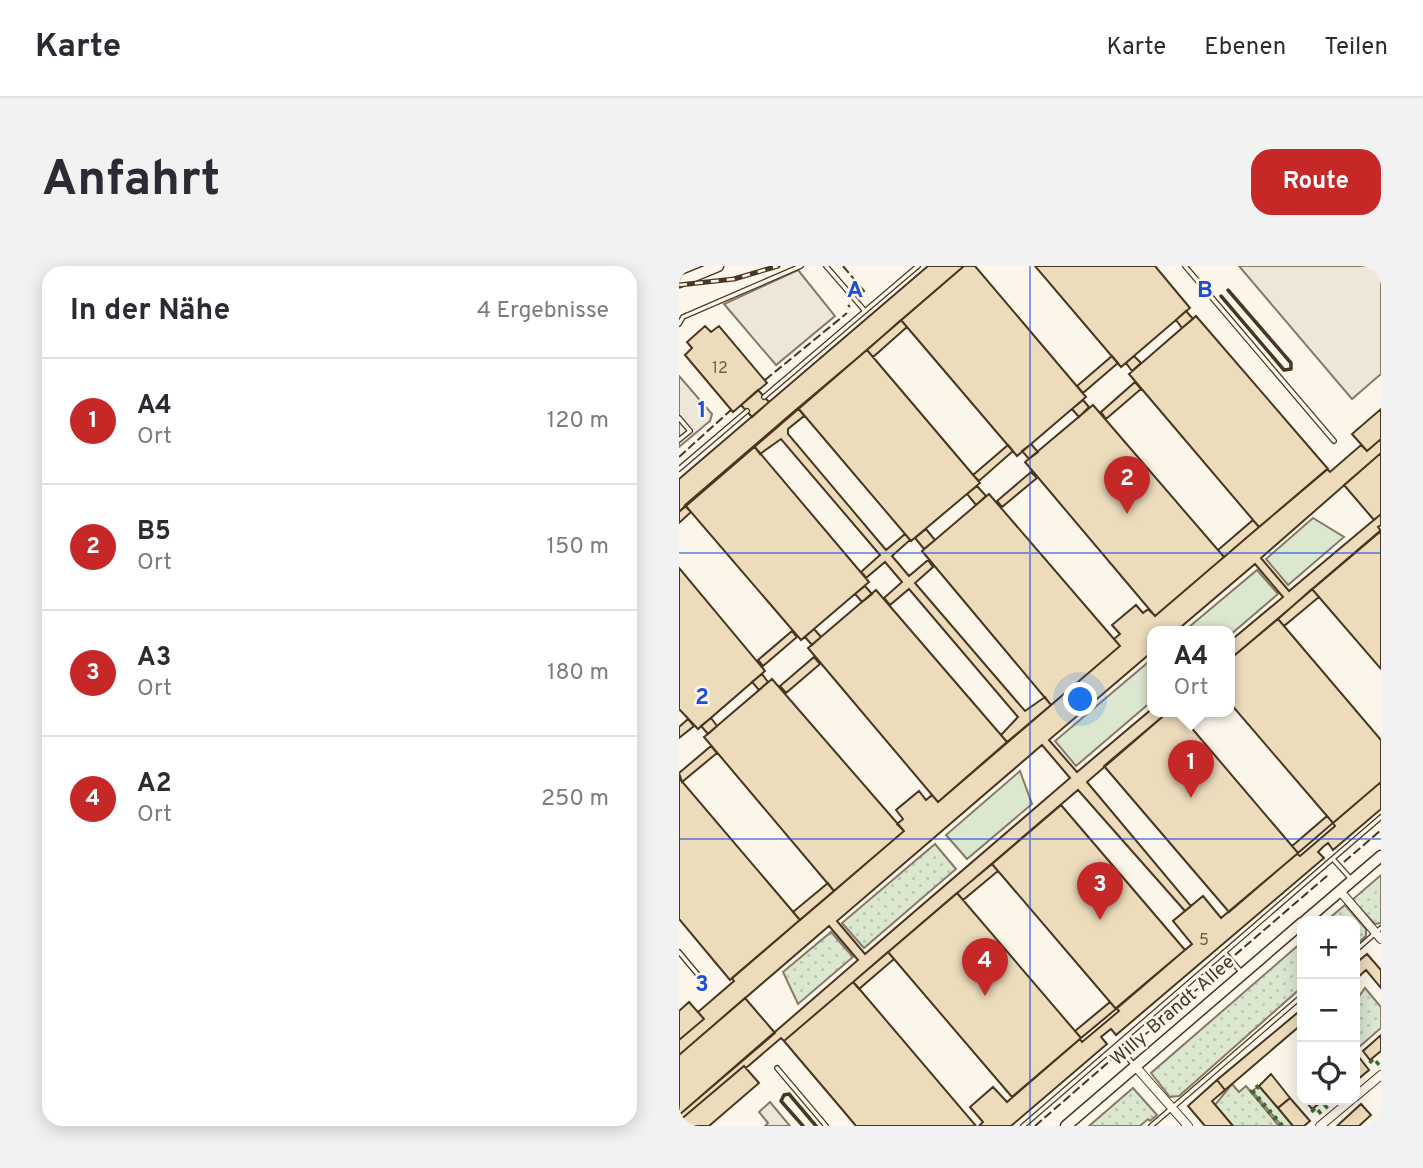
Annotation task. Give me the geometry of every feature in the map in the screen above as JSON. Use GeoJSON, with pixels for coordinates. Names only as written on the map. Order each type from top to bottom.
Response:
{"type":"FeatureCollection","features":[{"type":"Feature","properties":{"kind":"main road"},"geometry":{"type":"LineString","coordinates":[[679,282],[718,266]]}},
{"type":"Feature","properties":{"kind":"main road","name":"Willy-Brandt-Allee"},"geometry":{"type":"LineString","coordinates":[[1310,916],[1381,856]]}},
{"type":"Feature","properties":{"kind":"main road","name":"Willy-Brandt-Allee"},"geometry":{"type":"LineString","coordinates":[[1066,1126],[1297,927]]}},
{"type":"Feature","properties":{"kind":"street"},"geometry":{"type":"LineString","coordinates":[[1339,891],[1379,934]]}},
{"type":"Feature","properties":{"kind":"street"},"geometry":{"type":"LineString","coordinates":[[1135,1066],[1188,1126]]}},
{"type":"Feature","properties":{"kind":"street"},"geometry":{"type":"LineString","coordinates":[[1360,1092],[1381,1075]]}},
{"type":"Feature","properties":{"kind":"street"},"geometry":{"type":"LineString","coordinates":[[1319,1126],[1344,1105]]}},
{"type":"Feature","properties":{"kind":"lane"},"geometry":{"type":"LineString","coordinates":[[679,324],[683,317],[801,266]]}},
{"type":"Feature","properties":{"kind":"lane"},"geometry":{"type":"LineString","coordinates":[[826,266],[865,312]]}},
{"type":"Feature","properties":{"kind":"lane"},"geometry":{"type":"LineString","coordinates":[[764,397],[918,266]]}},
{"type":"Feature","properties":{"kind":"lane"},"geometry":{"type":"LineString","coordinates":[[1185,266],[1334,441]]}},
{"type":"Feature","properties":{"kind":"lane"},"geometry":{"type":"LineString","coordinates":[[679,312],[683,317]]}},
{"type":"Feature","properties":{"kind":"lane"},"geometry":{"type":"LineString","coordinates":[[679,469],[747,411]]}},
{"type":"Feature","properties":{"kind":"lane"},"geometry":{"type":"LineString","coordinates":[[679,418],[690,431],[679,440]]}},
{"type":"Feature","properties":{"kind":"lane"},"geometry":{"type":"LineString","coordinates":[[1023,1126],[1381,817]]}},
{"type":"Feature","properties":{"kind":"lane"},"geometry":{"type":"LineString","coordinates":[[1333,859],[1352,881]]}},
{"type":"Feature","properties":{"kind":"lane"},"geometry":{"type":"LineString","coordinates":[[1360,947],[1379,934]]}},
{"type":"Feature","properties":{"kind":"lane"},"geometry":{"type":"LineString","coordinates":[[679,952],[704,982]]}},
{"type":"Feature","properties":{"kind":"lane"},"geometry":{"type":"LineString","coordinates":[[1224,952],[1243,974]]}},
{"type":"Feature","properties":{"kind":"lane"},"geometry":{"type":"LineString","coordinates":[[1151,1126],[1297,1000]]}},
{"type":"Feature","properties":{"kind":"lane"},"geometry":{"type":"LineString","coordinates":[[1117,1045],[1135,1066]]}},
{"type":"Feature","properties":{"kind":"lane"},"geometry":{"type":"LineString","coordinates":[[777,1068],[826,1126]]}},
{"type":"Feature","properties":{"kind":"green space"},"geometry":{"type":"Polygon","coordinates":[[[1313,518],[1344,537],[1288,585],[1266,559],[1313,518]]]}},
{"type":"Feature","properties":{"kind":"green space"},"geometry":{"type":"Polygon","coordinates":[[[1257,570],[1278,594],[1235,631],[1235,626],[1190,626],[1257,570]]]}},
{"type":"Feature","properties":{"kind":"green space"},"geometry":{"type":"Polygon","coordinates":[[[1147,663],[1147,705],[1076,766],[1055,741],[1147,663]]]}},
{"type":"Feature","properties":{"kind":"green space"},"geometry":{"type":"Polygon","coordinates":[[[1020,771],[1032,804],[967,859],[946,835],[1020,771]]]}},
{"type":"Feature","properties":{"kind":"green space"},"geometry":{"type":"Polygon","coordinates":[[[935,844],[956,869],[864,948],[842,923],[935,844]]]}},
{"type":"Feature","properties":{"kind":"green space"},"geometry":{"type":"Polygon","coordinates":[[[1381,875],[1381,923],[1375,924],[1352,900],[1381,875]]]}},
{"type":"Feature","properties":{"kind":"green space"},"geometry":{"type":"Polygon","coordinates":[[[1345,905],[1355,916],[1332,916],[1345,905]]]}},
{"type":"Feature","properties":{"kind":"green space"},"geometry":{"type":"Polygon","coordinates":[[[1360,922],[1366,929],[1366,936],[1360,941],[1360,922]]]}},
{"type":"Feature","properties":{"kind":"green space"},"geometry":{"type":"Polygon","coordinates":[[[831,932],[853,957],[798,1004],[783,972],[831,932]]]}},
{"type":"Feature","properties":{"kind":"green space"},"geometry":{"type":"Polygon","coordinates":[[[1297,946],[1297,991],[1179,1096],[1170,1097],[1151,1073],[1297,946]]]}},
{"type":"Feature","properties":{"kind":"green space"},"geometry":{"type":"Polygon","coordinates":[[[1365,988],[1381,1007],[1381,1028],[1360,1046],[1360,1042],[1360,995],[1365,988]]]}},
{"type":"Feature","properties":{"kind":"green space"},"geometry":{"type":"Polygon","coordinates":[[[1232,1084],[1239,1092],[1246,1086],[1279,1126],[1233,1126],[1215,1105],[1232,1084]]]}},
{"type":"Feature","properties":{"kind":"green space"},"geometry":{"type":"Polygon","coordinates":[[[1259,1086],[1293,1126],[1282,1126],[1252,1091],[1259,1086]]]}},
{"type":"Feature","properties":{"kind":"green space"},"geometry":{"type":"Polygon","coordinates":[[[1133,1088],[1157,1115],[1140,1126],[1089,1126],[1133,1088]]]}},
{"type":"Feature","properties":{"kind":"shaded area"},"geometry":{"type":"Polygon","coordinates":[[[1239,266],[1381,266],[1381,374],[1352,399],[1239,266]]]}},
{"type":"Feature","properties":{"kind":"shaded area"},"geometry":{"type":"Polygon","coordinates":[[[798,270],[835,316],[776,365],[724,304],[798,270]]]}},
{"type":"Feature","properties":{"kind":"shaded area"},"geometry":{"type":"Polygon","coordinates":[[[679,376],[712,414],[710,421],[679,447],[679,376]]]}},
{"type":"Feature","properties":{"kind":"shaded area"},"geometry":{"type":"Polygon","coordinates":[[[770,1102],[790,1126],[765,1126],[768,1123],[759,1112],[770,1102]]]}},
{"type":"Feature","properties":{"kind":"building"},"geometry":{"type":"Polygon","coordinates":[[[928,266],[964,266],[679,512],[679,479],[928,266]]]}},
{"type":"Feature","properties":{"kind":"building"},"geometry":{"type":"Polygon","coordinates":[[[964,266],[975,266],[1086,397],[1017,456],[901,320],[964,266]]]}},
{"type":"Feature","properties":{"kind":"building"},"geometry":{"type":"Polygon","coordinates":[[[1035,266],[1155,266],[1190,308],[1121,367],[1035,266]]]}},
{"type":"Feature","properties":{"kind":"building"},"geometry":{"type":"Polygon","coordinates":[[[1186,311],[1193,319],[1182,328],[1176,320],[1186,311]]]}},
{"type":"Feature","properties":{"kind":"building"},"geometry":{"type":"Polygon","coordinates":[[[1196,316],[1328,469],[1259,527],[1129,374],[1196,316]]]}},
{"type":"Feature","properties":{"kind":"building"},"geometry":{"type":"Polygon","coordinates":[[[901,320],[907,327],[873,357],[867,350],[901,320]]]}},
{"type":"Feature","properties":{"kind":"building"},"geometry":{"type":"Polygon","coordinates":[[[705,326],[711,332],[719,326],[767,383],[733,412],[685,355],[692,348],[687,342],[705,326]]]}},
{"type":"Feature","properties":{"kind":"building"},"geometry":{"type":"Polygon","coordinates":[[[867,350],[980,483],[911,541],[798,408],[867,350]]]}},
{"type":"Feature","properties":{"kind":"building"},"geometry":{"type":"Polygon","coordinates":[[[1112,356],[1118,363],[1083,393],[1077,386],[1112,356]]]}},
{"type":"Feature","properties":{"kind":"building"},"geometry":{"type":"Polygon","coordinates":[[[1134,356],[1141,363],[1132,371],[1126,363],[1134,356]]]}},
{"type":"Feature","properties":{"kind":"building"},"geometry":{"type":"Polygon","coordinates":[[[1135,382],[1141,389],[1106,419],[1101,412],[1135,382]]]}},
{"type":"Feature","properties":{"kind":"building"},"geometry":{"type":"Polygon","coordinates":[[[758,390],[769,402],[752,417],[741,405],[758,390]]]}},
{"type":"Feature","properties":{"kind":"building"},"geometry":{"type":"Polygon","coordinates":[[[1083,400],[1089,407],[1079,417],[1072,409],[1083,400]]]}},
{"type":"Feature","properties":{"kind":"building"},"geometry":{"type":"Polygon","coordinates":[[[1093,405],[1224,557],[1155,616],[1025,462],[1093,405]]]}},
{"type":"Feature","properties":{"kind":"building"},"geometry":{"type":"Polygon","coordinates":[[[798,408],[804,416],[788,429],[788,434],[886,550],[905,534],[910,540],[892,556],[909,576],[928,560],[933,567],[915,583],[1025,711],[1045,697],[1051,705],[1007,742],[1001,735],[1018,717],[909,589],[890,605],[884,598],[902,582],[885,562],[866,578],[861,572],[880,555],[781,439],[760,454],[754,446],[798,408]]]}},
{"type":"Feature","properties":{"kind":"building"},"geometry":{"type":"Polygon","coordinates":[[[1381,409],[1381,439],[1367,451],[1352,434],[1381,409]]]}},
{"type":"Feature","properties":{"kind":"building"},"geometry":{"type":"Polygon","coordinates":[[[1381,439],[1381,453],[1261,558],[1289,591],[1381,514],[1381,525],[1378,527],[1381,531],[1235,655],[1235,637],[1283,597],[1255,564],[1182,626],[1147,626],[1147,656],[1049,740],[1077,772],[1147,713],[1147,717],[1162,717],[1087,782],[1191,906],[1185,911],[1078,790],[784,1041],[781,1038],[746,1068],[744,1066],[679,1121],[679,1115],[858,960],[829,926],[679,1055],[679,1040],[704,1019],[698,1012],[734,981],[732,978],[904,831],[897,824],[903,819],[896,810],[919,791],[926,800],[932,795],[938,802],[1120,646],[1114,639],[1120,634],[1112,625],[1136,605],[1143,613],[1148,609],[1155,616],[1327,469],[1330,472],[1361,445],[1367,451],[1381,439]],[[1042,745],[837,921],[865,954],[1070,778],[1042,745]]]}},
{"type":"Feature","properties":{"kind":"building"},"geometry":{"type":"Polygon","coordinates":[[[1031,444],[1038,452],[1029,459],[1022,451],[1031,444]]]}},
{"type":"Feature","properties":{"kind":"building"},"geometry":{"type":"Polygon","coordinates":[[[1008,445],[1013,451],[979,481],[973,475],[1008,445]]]}},
{"type":"Feature","properties":{"kind":"building"},"geometry":{"type":"Polygon","coordinates":[[[754,446],[869,582],[801,640],[685,505],[754,446]]]}},
{"type":"Feature","properties":{"kind":"building"},"geometry":{"type":"Polygon","coordinates":[[[1381,453],[1381,514],[1374,520],[1344,485],[1381,453]]]}},
{"type":"Feature","properties":{"kind":"building"},"geometry":{"type":"Polygon","coordinates":[[[1031,472],[1037,478],[1002,507],[997,501],[1031,472]]]}},
{"type":"Feature","properties":{"kind":"building"},"geometry":{"type":"Polygon","coordinates":[[[977,486],[986,496],[976,505],[967,494],[977,486]]]}},
{"type":"Feature","properties":{"kind":"building"},"geometry":{"type":"Polygon","coordinates":[[[989,494],[1120,646],[1051,705],[922,551],[989,494]]]}},
{"type":"Feature","properties":{"kind":"building"},"geometry":{"type":"Polygon","coordinates":[[[685,506],[691,512],[679,523],[679,512],[685,506]]]}},
{"type":"Feature","properties":{"kind":"building"},"geometry":{"type":"Polygon","coordinates":[[[1253,520],[1259,527],[1224,557],[1218,550],[1253,520]]]}},
{"type":"Feature","properties":{"kind":"building"},"geometry":{"type":"Polygon","coordinates":[[[926,529],[935,540],[924,549],[915,538],[926,529]]]}},
{"type":"Feature","properties":{"kind":"building"},"geometry":{"type":"Polygon","coordinates":[[[1381,530],[1381,669],[1312,589],[1381,530]]]}},
{"type":"Feature","properties":{"kind":"building"},"geometry":{"type":"Polygon","coordinates":[[[679,568],[765,671],[698,729],[679,709],[679,568]]]}},
{"type":"Feature","properties":{"kind":"building"},"geometry":{"type":"Polygon","coordinates":[[[865,586],[872,594],[862,602],[855,594],[865,586]]]}},
{"type":"Feature","properties":{"kind":"building"},"geometry":{"type":"Polygon","coordinates":[[[1312,589],[1319,597],[1284,626],[1278,619],[1312,589]]]}},
{"type":"Feature","properties":{"kind":"building"},"geometry":{"type":"Polygon","coordinates":[[[876,590],[1007,742],[938,802],[808,648],[876,590]]]}},
{"type":"Feature","properties":{"kind":"building"},"geometry":{"type":"Polygon","coordinates":[[[1278,619],[1381,740],[1381,782],[1333,823],[1235,709],[1235,655],[1278,619]]]}},
{"type":"Feature","properties":{"kind":"building"},"geometry":{"type":"Polygon","coordinates":[[[814,629],[821,637],[812,645],[805,637],[814,629]]]}},
{"type":"Feature","properties":{"kind":"building"},"geometry":{"type":"Polygon","coordinates":[[[792,631],[797,637],[763,666],[758,660],[792,631]]]}},
{"type":"Feature","properties":{"kind":"building"},"geometry":{"type":"Polygon","coordinates":[[[814,657],[820,664],[786,693],[780,686],[814,657]]]}},
{"type":"Feature","properties":{"kind":"building"},"geometry":{"type":"Polygon","coordinates":[[[762,674],[768,682],[759,690],[752,682],[762,674]]]}},
{"type":"Feature","properties":{"kind":"building"},"geometry":{"type":"Polygon","coordinates":[[[772,679],[904,831],[834,891],[704,737],[772,679]]]}},
{"type":"Feature","properties":{"kind":"building"},"geometry":{"type":"Polygon","coordinates":[[[1162,717],[1182,717],[1298,853],[1229,912],[1104,766],[1162,717]]]}},
{"type":"Feature","properties":{"kind":"building"},"geometry":{"type":"Polygon","coordinates":[[[711,718],[717,726],[708,734],[701,726],[711,718]]]}},
{"type":"Feature","properties":{"kind":"building"},"geometry":{"type":"Polygon","coordinates":[[[688,719],[694,726],[679,738],[679,727],[688,719]]]}},
{"type":"Feature","properties":{"kind":"building"},"geometry":{"type":"Polygon","coordinates":[[[711,746],[717,753],[682,782],[679,773],[711,746]]]}},
{"type":"Feature","properties":{"kind":"building"},"geometry":{"type":"Polygon","coordinates":[[[679,778],[800,920],[730,980],[679,919],[679,778]]]}},
{"type":"Feature","properties":{"kind":"building"},"geometry":{"type":"Polygon","coordinates":[[[1381,782],[1381,809],[1333,850],[1328,843],[1323,847],[1318,852],[1324,858],[1116,1035],[1111,1029],[1101,1037],[1107,1044],[1011,1126],[979,1126],[983,1122],[970,1107],[993,1087],[1007,1102],[1080,1039],[1082,1042],[1119,1011],[1116,1008],[1192,944],[1173,921],[1203,896],[1221,918],[1297,854],[1300,856],[1335,826],[1333,823],[1381,782]]]}},
{"type":"Feature","properties":{"kind":"building"},"geometry":{"type":"Polygon","coordinates":[[[1061,805],[1185,950],[1116,1009],[992,864],[1061,805]]]}},
{"type":"Feature","properties":{"kind":"building"},"geometry":{"type":"Polygon","coordinates":[[[1327,816],[1333,823],[1298,853],[1292,846],[1327,816]]]}},
{"type":"Feature","properties":{"kind":"building"},"geometry":{"type":"Polygon","coordinates":[[[992,864],[998,871],[963,900],[957,893],[992,864]]]}},
{"type":"Feature","properties":{"kind":"building"},"geometry":{"type":"Polygon","coordinates":[[[828,883],[834,891],[800,920],[793,912],[828,883]]]}},
{"type":"Feature","properties":{"kind":"building"},"geometry":{"type":"Polygon","coordinates":[[[957,893],[1081,1038],[1012,1097],[888,952],[957,893]]]}},
{"type":"Feature","properties":{"kind":"building"},"geometry":{"type":"Polygon","coordinates":[[[888,952],[894,959],[859,989],[853,982],[888,952]]]}},
{"type":"Feature","properties":{"kind":"building"},"geometry":{"type":"Polygon","coordinates":[[[1367,954],[1381,970],[1381,988],[1366,970],[1360,975],[1360,960],[1367,954]]]}},
{"type":"Feature","properties":{"kind":"building"},"geometry":{"type":"Polygon","coordinates":[[[853,982],[976,1126],[856,1126],[784,1041],[853,982]]]}},
{"type":"Feature","properties":{"kind":"building"},"geometry":{"type":"Polygon","coordinates":[[[745,998],[775,1033],[679,1115],[679,1055],[745,998]]]}},
{"type":"Feature","properties":{"kind":"building"},"geometry":{"type":"Polygon","coordinates":[[[689,1002],[704,1019],[679,1040],[679,1011],[689,1002]]]}},
{"type":"Feature","properties":{"kind":"building"},"geometry":{"type":"Polygon","coordinates":[[[1110,1002],[1116,1009],[1081,1038],[1075,1031],[1110,1002]]]}},
{"type":"Feature","properties":{"kind":"building"},"geometry":{"type":"Polygon","coordinates":[[[1297,1013],[1297,1028],[1225,1090],[1217,1080],[1297,1013]]]}},
{"type":"Feature","properties":{"kind":"building"},"geometry":{"type":"Polygon","coordinates":[[[1381,1035],[1381,1051],[1370,1060],[1363,1051],[1381,1035]]]}},
{"type":"Feature","properties":{"kind":"building"},"geometry":{"type":"Polygon","coordinates":[[[1360,1058],[1369,1070],[1360,1078],[1360,1058]]]}},
{"type":"Feature","properties":{"kind":"building"},"geometry":{"type":"Polygon","coordinates":[[[744,1066],[759,1083],[709,1126],[679,1126],[679,1121],[744,1066]]]}},
{"type":"Feature","properties":{"kind":"building"},"geometry":{"type":"Polygon","coordinates":[[[1271,1074],[1290,1098],[1278,1108],[1259,1086],[1271,1074]]]}},
{"type":"Feature","properties":{"kind":"building"},"geometry":{"type":"Polygon","coordinates":[[[1217,1080],[1225,1090],[1212,1101],[1233,1126],[1205,1126],[1188,1106],[1217,1080]]]}},
{"type":"Feature","properties":{"kind":"building"},"geometry":{"type":"Polygon","coordinates":[[[1290,1098],[1310,1121],[1304,1126],[1293,1126],[1278,1108],[1290,1098]]]}},
{"type":"Feature","properties":{"kind":"building"},"geometry":{"type":"Polygon","coordinates":[[[1360,1105],[1371,1115],[1359,1126],[1337,1126],[1360,1105]]]}},
{"type":"Feature","properties":{"kind":"railway"},"geometry":{"type":"LineString","coordinates":[[679,285],[734,279],[778,266]]}},
{"type":"Feature","properties":{"kind":"hedge"},"geometry":{"type":"LineString","coordinates":[[1370,1060],[1375,1065],[1381,1060]]}},
{"type":"Feature","properties":{"kind":"hedge"},"geometry":{"type":"LineString","coordinates":[[1259,1086],[1252,1091],[1282,1126]]}},
{"type":"Feature","properties":{"kind":"hedge"},"geometry":{"type":"LineString","coordinates":[[1312,1109],[1317,1114],[1328,1105]]}},
{"type":"Feature","properties":{"kind":"fence"},"geometry":{"type":"LineString","coordinates":[[843,266],[864,291],[860,295]]}},
{"type":"Feature","properties":{"kind":"fence"},"geometry":{"type":"LineString","coordinates":[[765,380],[847,313]]}},
{"type":"Feature","properties":{"kind":"fence"},"geometry":{"type":"LineString","coordinates":[[679,457],[731,410]]}},
{"type":"Feature","properties":{"kind":"fence"},"geometry":{"type":"LineString","coordinates":[[1344,862],[1381,830]]}},
{"type":"Feature","properties":{"kind":"fence"},"geometry":{"type":"LineString","coordinates":[[1235,955],[1328,875]]}},
{"type":"Feature","properties":{"kind":"fence"},"geometry":{"type":"LineString","coordinates":[[1127,1047],[1220,968]]}},
{"type":"Feature","properties":{"kind":"fence"},"geometry":{"type":"LineString","coordinates":[[1035,1126],[1111,1060]]}},
{"type":"Feature","properties":{"kind":"wall"},"geometry":{"type":"LineString","coordinates":[[1221,296],[1284,370],[1291,369],[1291,363],[1228,290]]}},
{"type":"Feature","properties":{"kind":"wall"},"geometry":{"type":"LineString","coordinates":[[803,1126],[781,1101],[784,1095],[789,1094],[816,1126]]}},
{"type":"Feature","properties":{"kind":"place","name":"B5"},"geometry":{"type":"Point","coordinates":[1127,514]}},
{"type":"Feature","properties":{"kind":"place","name":"A4"},"geometry":{"type":"Point","coordinates":[1191,798]}},
{"type":"Feature","properties":{"kind":"place","name":"A3"},"geometry":{"type":"Point","coordinates":[1100,920]}},
{"type":"Feature","properties":{"kind":"place","name":"A2"},"geometry":{"type":"Point","coordinates":[985,996]}}]}
